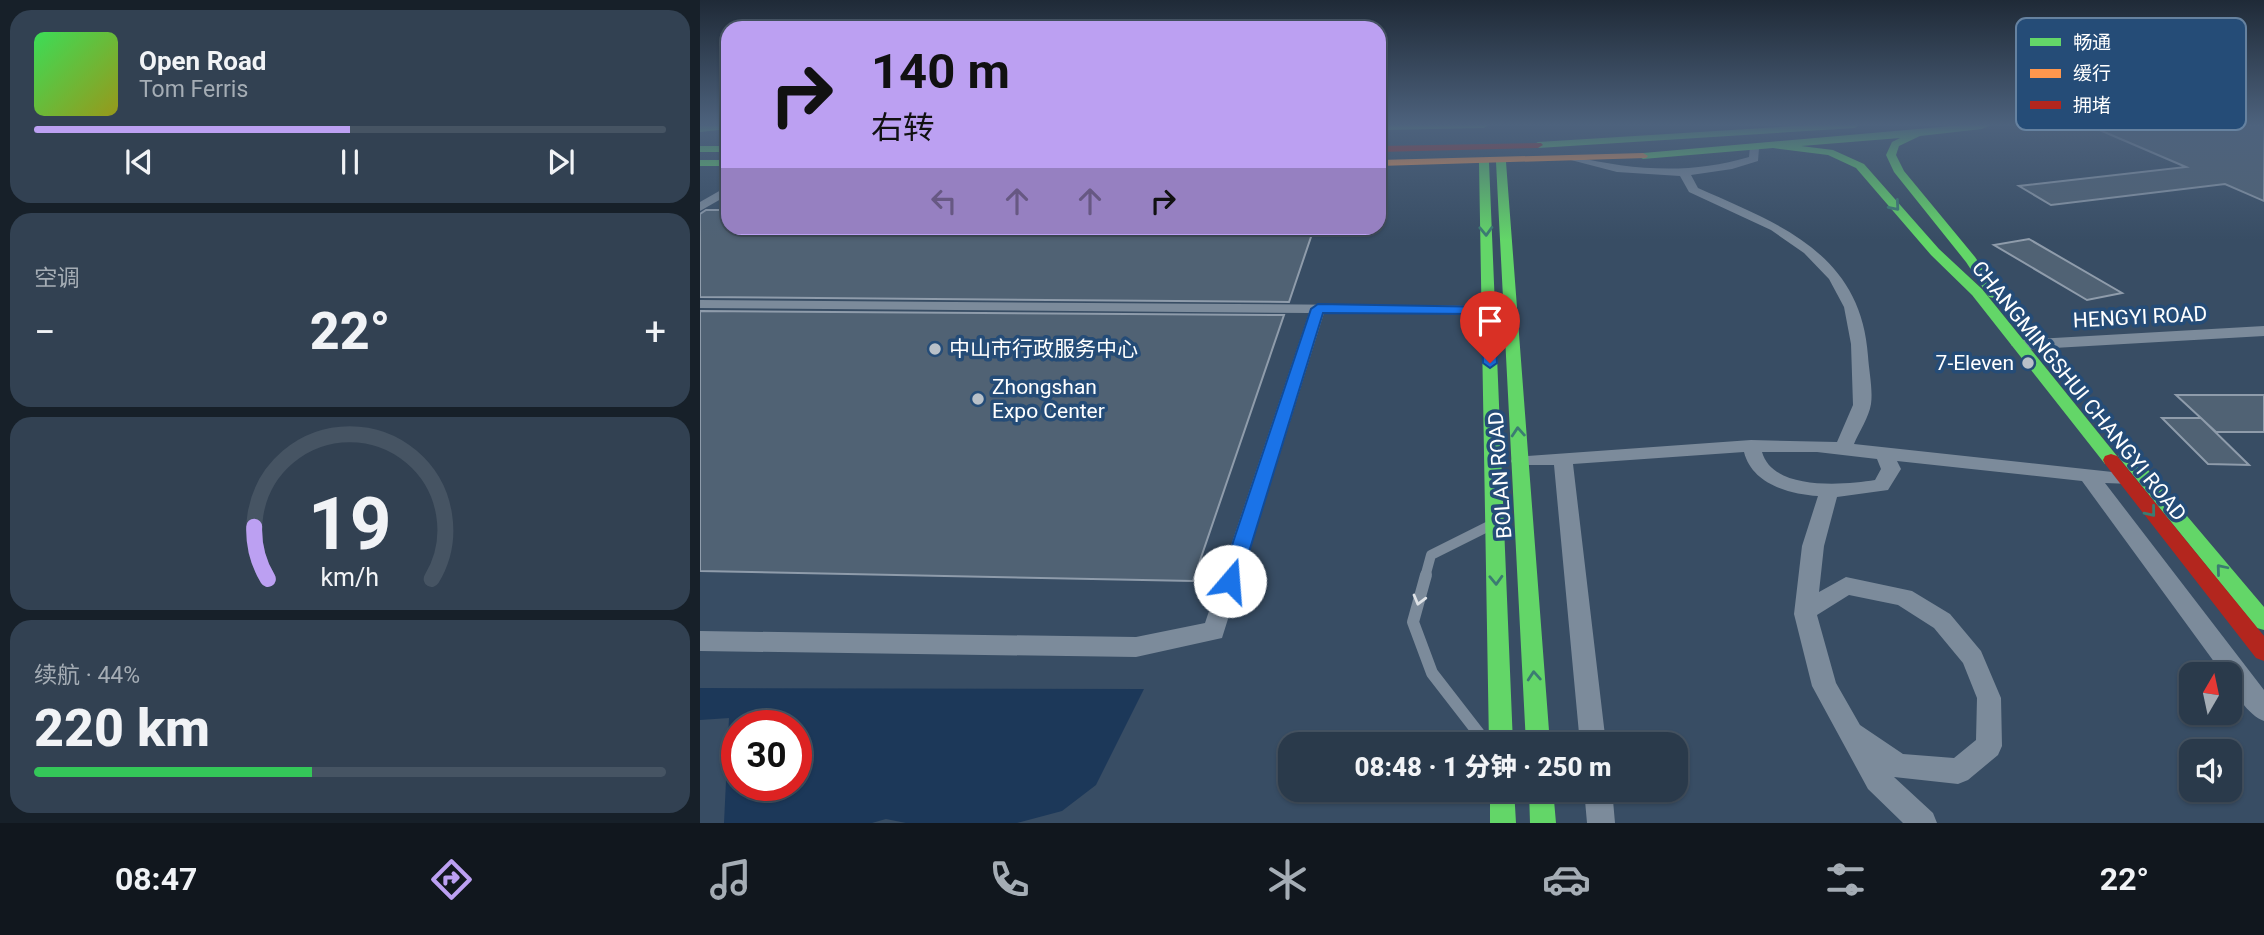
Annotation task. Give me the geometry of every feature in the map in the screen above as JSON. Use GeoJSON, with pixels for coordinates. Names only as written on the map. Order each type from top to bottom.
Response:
{"type":"FeatureCollection","features":[{"type":"Feature","properties":{"kind":"main road","name":"BOLAN ROAD"},"geometry":{"type":"LineString","coordinates":[[1492,163],[1489,310],[1509,524],[1536,732]]}},
{"type":"Feature","properties":{"kind":"main road","name":"BOLAN ROAD"},"geometry":{"type":"LineString","coordinates":[[1492,163],[1520,461],[1509,524],[1501,732]]}},
{"type":"Feature","properties":{"kind":"main road","name":"CHANGMINGSHUI CHANGYI ROAD"},"geometry":{"type":"LineString","coordinates":[[1857,163],[1935,252],[2027,344],[2264,622]]}},
{"type":"Feature","properties":{"kind":"main road","name":"CHANGMINGSHUI CHANGYI ROAD"},"geometry":{"type":"LineString","coordinates":[[1895,163],[1899,173],[1971,260],[2027,344],[2124,479],[2264,652]]}},
{"type":"Feature","properties":{"kind":"main road"},"geometry":{"type":"LineString","coordinates":[[1503,802],[1503,823]]}},
{"type":"Feature","properties":{"kind":"main road"},"geometry":{"type":"LineString","coordinates":[[1542,802],[1543,823]]}},
{"type":"Feature","properties":{"kind":"street"},"geometry":{"type":"LineString","coordinates":[[1594,163],[1642,173],[1684,172],[1732,167],[1742,163]]}},
{"type":"Feature","properties":{"kind":"street"},"geometry":{"type":"LineString","coordinates":[[1684,172],[1693,190],[1775,227],[1809,250],[1835,276],[1851,307],[1859,344],[1862,405],[1843,449]]}},
{"type":"Feature","properties":{"kind":"street"},"geometry":{"type":"LineString","coordinates":[[700,207],[721,194]]}},
{"type":"Feature","properties":{"kind":"street"},"geometry":{"type":"LineString","coordinates":[[700,304],[1489,310]]}},
{"type":"Feature","properties":{"kind":"street"},"geometry":{"type":"LineString","coordinates":[[700,641],[1136,647],[1214,631],[1318,309]]}},
{"type":"Feature","properties":{"kind":"street","name":"HENGYI ROAD"},"geometry":{"type":"LineString","coordinates":[[2027,344],[2264,331]]}},
{"type":"Feature","properties":{"kind":"street"},"geometry":{"type":"LineString","coordinates":[[1520,461],[1751,446],[1843,449],[2124,479]]}},
{"type":"Feature","properties":{"kind":"street"},"geometry":{"type":"LineString","coordinates":[[1751,446],[1756,462],[1772,477],[1796,486],[1829,491],[1861,490],[1881,485],[1891,469],[1885,454]]}},
{"type":"Feature","properties":{"kind":"street"},"geometry":{"type":"LineString","coordinates":[[1563,458],[1592,732]]}},
{"type":"Feature","properties":{"kind":"street"},"geometry":{"type":"LineString","coordinates":[[2088,475],[2264,710]]}},
{"type":"Feature","properties":{"kind":"street"},"geometry":{"type":"LineString","coordinates":[[1829,491],[1813,546],[1807,611],[1824,687],[1878,780],[1923,823]]}},
{"type":"Feature","properties":{"kind":"street"},"geometry":{"type":"LineString","coordinates":[[1807,611],[1846,586],[1903,597],[1942,621],[1973,657],[1989,698],[1989,746],[1958,771],[1898,766],[1851,733]]}},
{"type":"Feature","properties":{"kind":"street"},"geometry":{"type":"LineString","coordinates":[[1599,802],[1601,823]]}},
{"type":"Feature","properties":{"kind":"lane"},"geometry":{"type":"LineString","coordinates":[[1478,732],[1432,673],[1413,622],[1431,555],[1509,524]]}},
{"type":"Feature","properties":{"kind":"water"},"geometry":{"type":"Polygon","coordinates":[[[700,688],[1144,689],[1096,785],[1062,811],[1017,823],[906,823],[886,819],[872,823],[724,823],[725,801],[812,801],[812,710],[721,710],[721,719],[700,720],[700,688]]]}},
{"type":"Feature","properties":{"kind":"building"},"geometry":{"type":"Polygon","coordinates":[[[2178,163],[2264,163],[2264,201],[2225,184],[2051,205],[2019,186],[2186,167],[2178,163]]]}},
{"type":"Feature","properties":{"kind":"building"},"geometry":{"type":"Polygon","coordinates":[[[706,210],[721,210],[721,235],[1312,235],[1289,302],[700,297],[700,214],[706,210]]]}},
{"type":"Feature","properties":{"kind":"building"},"geometry":{"type":"Polygon","coordinates":[[[2029,239],[2122,293],[2087,300],[1994,245],[2029,239]]]}},
{"type":"Feature","properties":{"kind":"building","name":"Zhongshan Expo Center"},"geometry":{"type":"Polygon","coordinates":[[[700,311],[1284,315],[1193,581],[700,571],[700,311]]]}},
{"type":"Feature","properties":{"kind":"building"},"geometry":{"type":"Polygon","coordinates":[[[2176,395],[2264,395],[2264,432],[2216,432],[2176,395]]]}},
{"type":"Feature","properties":{"kind":"building"},"geometry":{"type":"Polygon","coordinates":[[[2162,418],[2201,418],[2249,465],[2208,464],[2162,418]]]}},
{"type":"Feature","properties":{"kind":"traffic: fast"},"geometry":{"type":"LineString","coordinates":[[1484,163],[1501,732]]}},
{"type":"Feature","properties":{"kind":"traffic: fast"},"geometry":{"type":"LineString","coordinates":[[1501,163],[1537,732]]}},
{"type":"Feature","properties":{"kind":"traffic: fast"},"geometry":{"type":"LineString","coordinates":[[1854,163],[1860,166],[1935,252],[1977,292],[2111,460]]}},
{"type":"Feature","properties":{"kind":"traffic: fast"},"geometry":{"type":"LineString","coordinates":[[1895,163],[1899,172],[1971,260],[1994,294]]}},
{"type":"Feature","properties":{"kind":"traffic: fast"},"geometry":{"type":"LineString","coordinates":[[2126,455],[2264,622]]}},
{"type":"Feature","properties":{"kind":"traffic: fast"},"geometry":{"type":"LineString","coordinates":[[1502,802],[1503,823]]}},
{"type":"Feature","properties":{"kind":"traffic: fast"},"geometry":{"type":"LineString","coordinates":[[1542,802],[1543,823]]}},
{"type":"Feature","properties":{"kind":"traffic: jam"},"geometry":{"type":"LineString","coordinates":[[2111,460],[2264,652]]}},
{"type":"Feature","properties":{"kind":"place","name":"中山市行政服务中心"},"geometry":{"type":"Point","coordinates":[935,349]}},
{"type":"Feature","properties":{"kind":"place","name":"7-Eleven"},"geometry":{"type":"Point","coordinates":[2028,363]}},
{"type":"Feature","properties":{"kind":"place","name":"Zhongshan Expo Center"},"geometry":{"type":"Point","coordinates":[978,399]}},
{"type":"Feature","properties":{"kind":"route"},"geometry":{"type":"LineString","coordinates":[[1230,581],[1318,309],[1489,310],[1490,363]]}}]}
